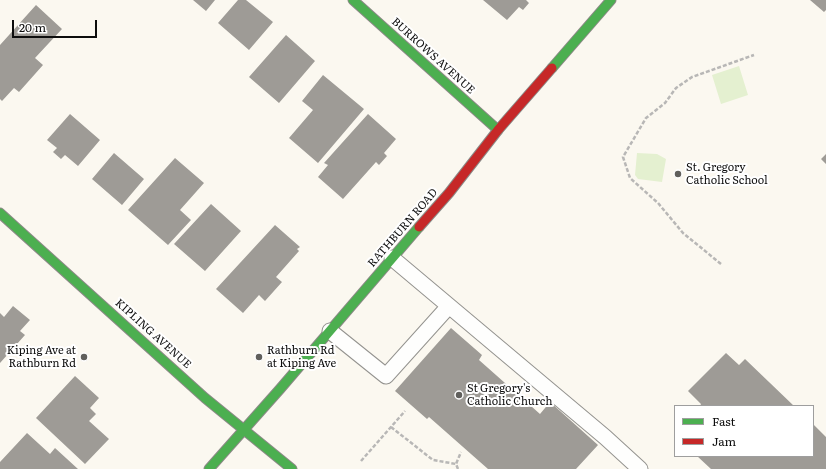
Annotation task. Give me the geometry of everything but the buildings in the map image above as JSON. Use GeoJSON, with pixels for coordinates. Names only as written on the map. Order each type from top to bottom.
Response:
{"type":"FeatureCollection","features":[{"type":"Feature","properties":{"kind":"street","name":"BURROWS AVENUE"},"geometry":{"type":"LineString","coordinates":[[353,0],[498,130]]}},
{"type":"Feature","properties":{"kind":"street","name":"RATHBURN ROAD"},"geometry":{"type":"LineString","coordinates":[[209,469],[245,430],[449,193],[498,130],[611,0]]}},
{"type":"Feature","properties":{"kind":"street","name":"KIPLING AVENUE"},"geometry":{"type":"LineString","coordinates":[[0,213],[100,301],[205,398],[292,469]]}},
{"type":"Feature","properties":{"kind":"lane"},"geometry":{"type":"LineString","coordinates":[[392,258],[605,437],[634,467]]}},
{"type":"Feature","properties":{"kind":"lane"},"geometry":{"type":"LineString","coordinates":[[330,331],[386,376],[449,306]]}},
{"type":"Feature","properties":{"kind":"path"},"geometry":{"type":"LineString","coordinates":[[721,264],[683,233],[658,203],[630,178],[623,157],[646,118],[665,103],[676,88],[692,77],[754,55]]}},
{"type":"Feature","properties":{"kind":"path"},"geometry":{"type":"LineString","coordinates":[[361,461],[404,411]]}},
{"type":"Feature","properties":{"kind":"path"},"geometry":{"type":"LineString","coordinates":[[391,427],[433,460],[456,464]]}},
{"type":"Feature","properties":{"kind":"path"},"geometry":{"type":"LineString","coordinates":[[458,469],[456,464],[461,452]]}},
{"type":"Feature","properties":{"kind":"green space"},"geometry":{"type":"Polygon","coordinates":[[[739,66],[748,95],[721,104],[712,75],[739,66]]]}},
{"type":"Feature","properties":{"kind":"green space"},"geometry":{"type":"Polygon","coordinates":[[[637,153],[657,154],[666,159],[662,182],[638,179],[635,175],[637,153]]]}},
{"type":"Feature","properties":{"kind":"traffic: fast"},"geometry":{"type":"LineString","coordinates":[[353,0],[498,130]]}},
{"type":"Feature","properties":{"kind":"traffic: fast"},"geometry":{"type":"LineString","coordinates":[[552,68],[611,0]]}},
{"type":"Feature","properties":{"kind":"traffic: fast"},"geometry":{"type":"LineString","coordinates":[[0,213],[205,398],[292,469]]}},
{"type":"Feature","properties":{"kind":"traffic: fast"},"geometry":{"type":"LineString","coordinates":[[209,469],[419,227]]}},
{"type":"Feature","properties":{"kind":"traffic: jam"},"geometry":{"type":"LineString","coordinates":[[419,227],[449,193],[498,130],[552,68]]}},
{"type":"Feature","properties":{"kind":"place","name":"St. Gregory Catholic School"},"geometry":{"type":"Point","coordinates":[678,174]}},
{"type":"Feature","properties":{"kind":"place","name":"Kiping Ave at Rathburn Rd"},"geometry":{"type":"Point","coordinates":[84,357]}},
{"type":"Feature","properties":{"kind":"place","name":"Rathburn Rd at Kiping Ave"},"geometry":{"type":"Point","coordinates":[259,357]}},
{"type":"Feature","properties":{"kind":"place","name":"St Gregory's Catholic Church"},"geometry":{"type":"Point","coordinates":[459,395]}}]}
